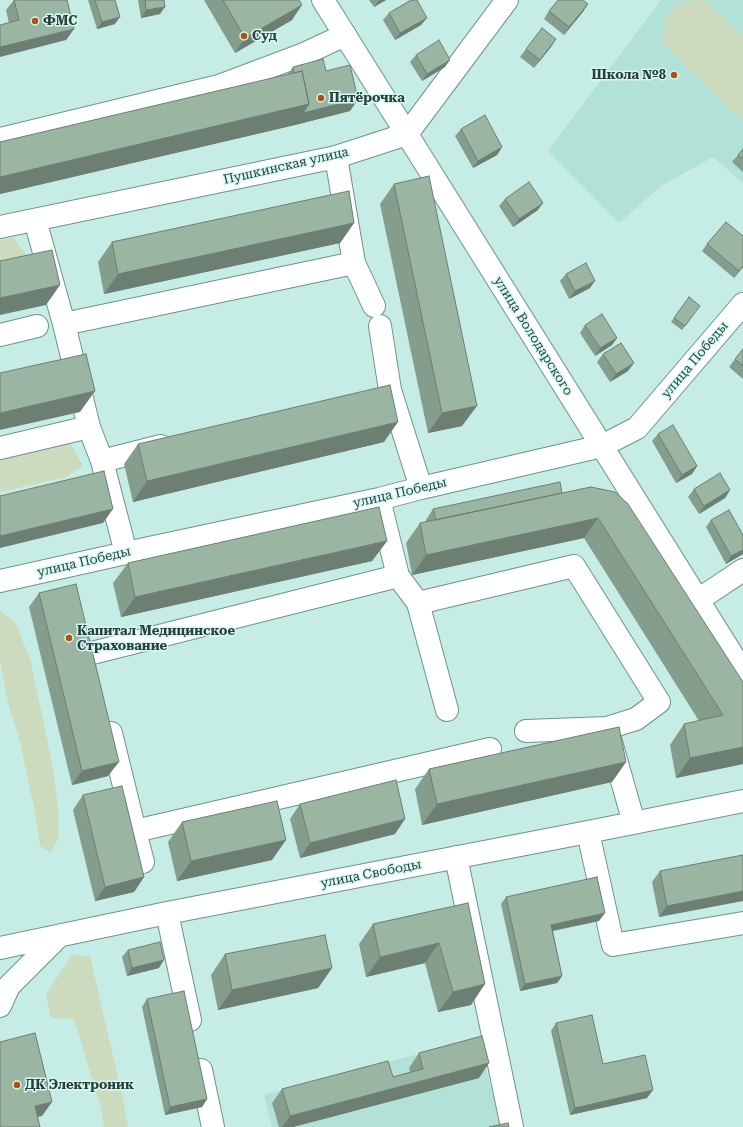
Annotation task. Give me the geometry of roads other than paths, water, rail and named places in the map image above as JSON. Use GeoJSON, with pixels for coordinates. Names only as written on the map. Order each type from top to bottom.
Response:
{"type":"FeatureCollection","features":[{"type":"Feature","properties":{"kind":"street","name":"улица Володарского"},"geometry":{"type":"LineString","coordinates":[[323,0],[743,672]]}},
{"type":"Feature","properties":{"kind":"street"},"geometry":{"type":"LineString","coordinates":[[407,134],[507,0]]}},
{"type":"Feature","properties":{"kind":"street"},"geometry":{"type":"LineString","coordinates":[[0,139],[218,86],[304,54],[345,35]]}},
{"type":"Feature","properties":{"kind":"street","name":"Пушкинская улица"},"geometry":{"type":"LineString","coordinates":[[0,227],[336,157],[407,134]]}},
{"type":"Feature","properties":{"kind":"street"},"geometry":{"type":"LineString","coordinates":[[336,157],[354,263],[377,316],[382,391],[421,488]]}},
{"type":"Feature","properties":{"kind":"street"},"geometry":{"type":"LineString","coordinates":[[35,220],[64,324],[89,427],[102,460],[126,553]]}},
{"type":"Feature","properties":{"kind":"street"},"geometry":{"type":"LineString","coordinates":[[64,324],[354,263]]}},
{"type":"Feature","properties":{"kind":"street","name":"улица Победы"},"geometry":{"type":"LineString","coordinates":[[0,581],[379,499],[602,446],[637,428],[743,304]]}},
{"type":"Feature","properties":{"kind":"street"},"geometry":{"type":"LineString","coordinates":[[0,335],[37,326]]}},
{"type":"Feature","properties":{"kind":"street"},"geometry":{"type":"LineString","coordinates":[[0,448],[89,427]]}},
{"type":"Feature","properties":{"kind":"street"},"geometry":{"type":"LineString","coordinates":[[102,460],[178,442]]}},
{"type":"Feature","properties":{"kind":"street"},"geometry":{"type":"LineString","coordinates":[[379,499],[398,576],[418,603],[447,710]]}},
{"type":"Feature","properties":{"kind":"street"},"geometry":{"type":"LineString","coordinates":[[66,566],[73,588]]}},
{"type":"Feature","properties":{"kind":"street"},"geometry":{"type":"LineString","coordinates":[[418,603],[574,566],[659,702],[636,719],[607,728],[526,731]]}},
{"type":"Feature","properties":{"kind":"street"},"geometry":{"type":"LineString","coordinates":[[698,600],[743,570]]}},
{"type":"Feature","properties":{"kind":"street"},"geometry":{"type":"LineString","coordinates":[[86,631],[94,661],[398,576]]}},
{"type":"Feature","properties":{"kind":"street"},"geometry":{"type":"LineString","coordinates":[[107,715],[143,862]]}},
{"type":"Feature","properties":{"kind":"street"},"geometry":{"type":"LineString","coordinates":[[607,728],[634,823]]}},
{"type":"Feature","properties":{"kind":"street"},"geometry":{"type":"LineString","coordinates":[[135,831],[490,749]]}},
{"type":"Feature","properties":{"kind":"street","name":"улица Свободы"},"geometry":{"type":"LineString","coordinates":[[0,948],[167,913],[743,801]]}},
{"type":"Feature","properties":{"kind":"street"},"geometry":{"type":"LineString","coordinates":[[588,832],[613,945],[743,923]]}},
{"type":"Feature","properties":{"kind":"street"},"geometry":{"type":"LineString","coordinates":[[456,857],[512,1127]]}},
{"type":"Feature","properties":{"kind":"street"},"geometry":{"type":"LineString","coordinates":[[167,913],[213,1127]]}},
{"type":"Feature","properties":{"kind":"street"},"geometry":{"type":"LineString","coordinates":[[0,1006],[8,986],[58,936]]}},
{"type":"Feature","properties":{"kind":"place","name":"ФМС"},"geometry":{"type":"Point","coordinates":[35,21]}},
{"type":"Feature","properties":{"kind":"place","name":"Суд"},"geometry":{"type":"Point","coordinates":[244,36]}},
{"type":"Feature","properties":{"kind":"place","name":"Школа №8"},"geometry":{"type":"Point","coordinates":[674,75]}},
{"type":"Feature","properties":{"kind":"place","name":"Пятёрочка"},"geometry":{"type":"Point","coordinates":[321,98]}},
{"type":"Feature","properties":{"kind":"place","name":"Капитал Медицинское Страхование"},"geometry":{"type":"Point","coordinates":[69,638]}},
{"type":"Feature","properties":{"kind":"place","name":"ДК Электроник"},"geometry":{"type":"Point","coordinates":[17,1085]}}]}
